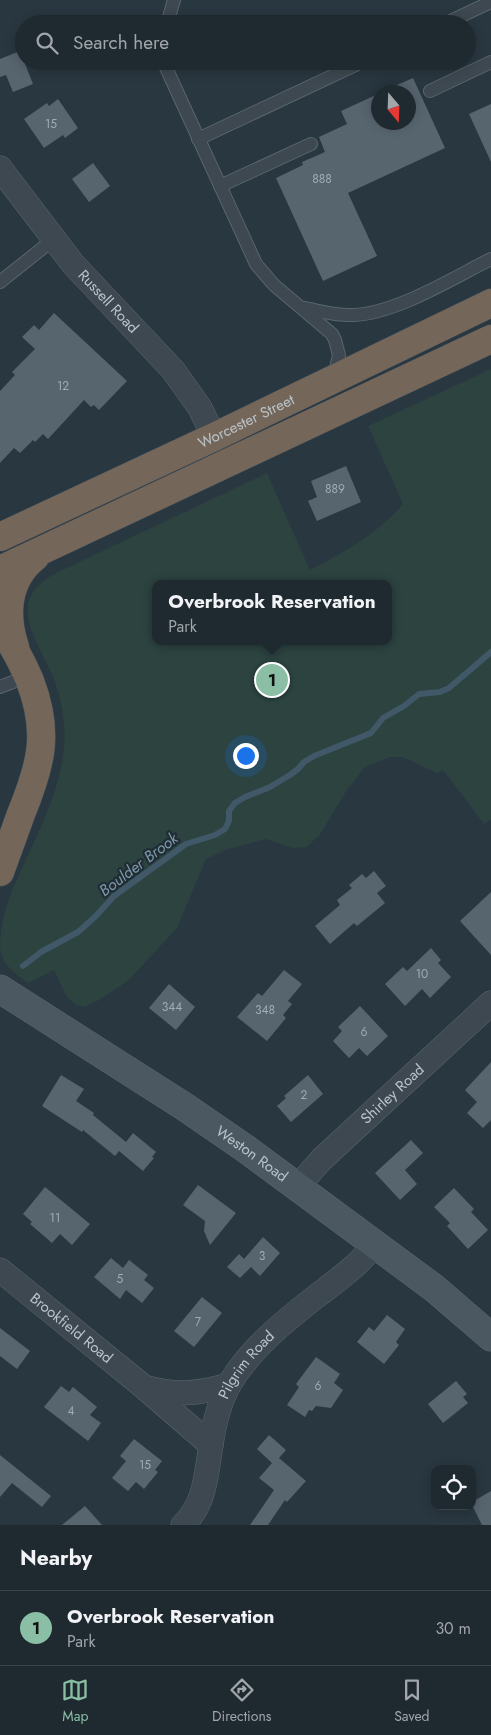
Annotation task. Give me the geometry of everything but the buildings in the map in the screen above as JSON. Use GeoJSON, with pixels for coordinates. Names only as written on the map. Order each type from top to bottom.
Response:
{"type":"FeatureCollection","features":[{"type":"Feature","properties":{"kind":"highway","name":"Worcester Street"},"geometry":{"type":"LineString","coordinates":[[0,537],[214,437],[491,303]]}},
{"type":"Feature","properties":{"kind":"highway","name":"Worcester Street"},"geometry":{"type":"LineString","coordinates":[[0,570],[491,340]]}},
{"type":"Feature","properties":{"kind":"highway"},"geometry":{"type":"LineString","coordinates":[[0,872],[37,772],[42,742],[39,712],[28,676],[8,639],[10,632],[9,604],[14,584],[25,566],[48,548]]}},
{"type":"Feature","properties":{"kind":"highway"},"geometry":{"type":"LineString","coordinates":[[0,837],[22,812]]}},
{"type":"Feature","properties":{"kind":"main road","name":"Weston Road"},"geometry":{"type":"LineString","coordinates":[[0,989],[185,1107],[298,1186],[374,1245],[434,1288],[491,1337]]}},
{"type":"Feature","properties":{"kind":"street","name":"Russell Road"},"geometry":{"type":"LineString","coordinates":[[0,168],[90,283],[173,370],[200,408],[214,437]]}},
{"type":"Feature","properties":{"kind":"street","name":"Shirley Road"},"geometry":{"type":"LineString","coordinates":[[298,1186],[322,1159],[491,1003]]}},
{"type":"Feature","properties":{"kind":"street","name":"Pilgrim Road"},"geometry":{"type":"LineString","coordinates":[[183,1525],[192,1516],[200,1501],[206,1481],[217,1416],[229,1386],[241,1368],[265,1340],[298,1311],[348,1272],[374,1245]]}},
{"type":"Feature","properties":{"kind":"street","name":"Brookfield Road"},"geometry":{"type":"LineString","coordinates":[[0,1270],[211,1445]]}},
{"type":"Feature","properties":{"kind":"street","name":"Brookfield Road"},"geometry":{"type":"LineString","coordinates":[[144,1388],[182,1394],[229,1386]]}},
{"type":"Feature","properties":{"kind":"lane"},"geometry":{"type":"LineString","coordinates":[[170,15],[174,0]]}},
{"type":"Feature","properties":{"kind":"lane"},"geometry":{"type":"LineString","coordinates":[[463,15],[491,2]]}},
{"type":"Feature","properties":{"kind":"lane"},"geometry":{"type":"LineString","coordinates":[[476,69],[491,62]]}},
{"type":"Feature","properties":{"kind":"lane"},"geometry":{"type":"LineString","coordinates":[[167,70],[256,264],[274,285],[302,307],[335,340],[339,355],[333,379]]}},
{"type":"Feature","properties":{"kind":"lane"},"geometry":{"type":"LineString","coordinates":[[198,138],[345,70]]}},
{"type":"Feature","properties":{"kind":"lane"},"geometry":{"type":"LineString","coordinates":[[430,91],[474,70]]}},
{"type":"Feature","properties":{"kind":"lane"},"geometry":{"type":"LineString","coordinates":[[220,186],[311,144]]}},
{"type":"Feature","properties":{"kind":"lane"},"geometry":{"type":"LineString","coordinates":[[0,281],[54,239]]}},
{"type":"Feature","properties":{"kind":"lane"},"geometry":{"type":"LineString","coordinates":[[302,307],[344,315],[363,315],[406,301],[491,259]]}},
{"type":"Feature","properties":{"kind":"lane"},"geometry":{"type":"LineString","coordinates":[[0,687],[28,676]]}},
{"type":"Feature","properties":{"kind":"green space"},"geometry":{"type":"Polygon","coordinates":[[[491,369],[491,820],[484,824],[443,770],[437,773],[402,757],[390,757],[365,767],[347,790],[319,836],[306,847],[292,848],[266,839],[228,849],[206,859],[177,928],[128,981],[97,1001],[84,1007],[76,1005],[66,996],[54,970],[28,983],[10,969],[1,955],[0,949],[0,938],[6,908],[52,800],[60,771],[65,738],[64,719],[58,691],[29,622],[28,609],[31,596],[41,583],[58,572],[267,473],[310,570],[373,532],[403,504],[368,426],[491,369]]]}},
{"type":"Feature","properties":{"kind":"waterway","name":"Boulder Brook"},"geometry":{"type":"LineString","coordinates":[[23,966],[41,952],[78,932],[114,896],[186,844],[215,835],[225,829],[229,821],[229,811],[235,803],[270,787],[290,775],[304,762],[314,756],[371,733],[383,718],[404,706],[419,694],[440,692],[449,688],[491,652]]}},
{"type":"Feature","properties":{"kind":"place","name":"Overbrook Reservation"},"geometry":{"type":"Point","coordinates":[272,680]}}]}
